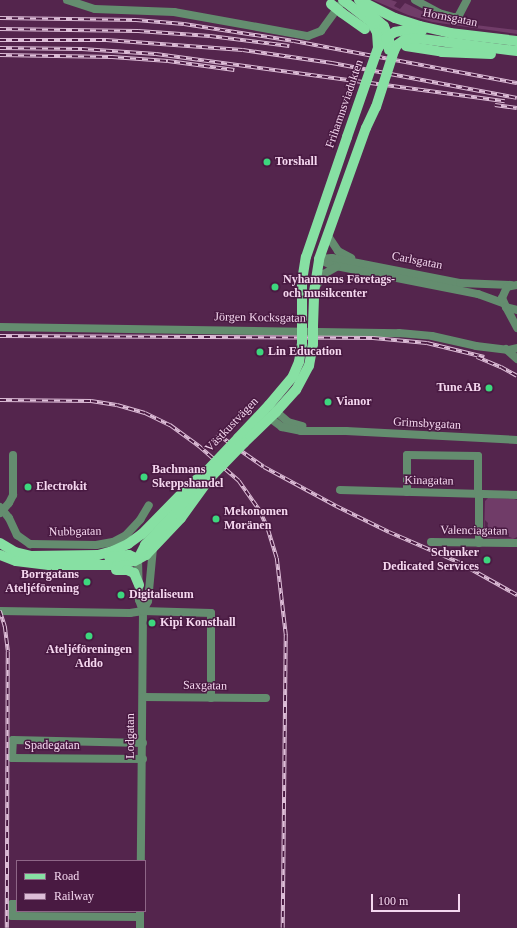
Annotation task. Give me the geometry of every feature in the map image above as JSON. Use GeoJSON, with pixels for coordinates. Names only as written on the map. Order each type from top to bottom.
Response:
{"type":"FeatureCollection","features":[{"type":"Feature","properties":{"kind":"main road","name":"Hornsgatan"},"geometry":{"type":"LineString","coordinates":[[359,0],[396,18],[450,34],[517,41]]}},
{"type":"Feature","properties":{"kind":"main road"},"geometry":{"type":"LineString","coordinates":[[347,1],[380,22],[388,35],[405,30],[450,34]]}},
{"type":"Feature","properties":{"kind":"main road","name":"Frihamnsviadukten"},"geometry":{"type":"LineString","coordinates":[[347,1],[372,23],[377,33],[378,48]]}},
{"type":"Feature","properties":{"kind":"main road"},"geometry":{"type":"LineString","coordinates":[[328,2],[365,29]]}},
{"type":"Feature","properties":{"kind":"main road","name":"Frihamnsviadukten"},"geometry":{"type":"LineString","coordinates":[[312,237],[378,48],[388,35]]}},
{"type":"Feature","properties":{"kind":"main road","name":"Frihamnsviadukten"},"geometry":{"type":"LineString","coordinates":[[314,292],[319,259],[328,238],[366,128],[370,105],[392,51],[388,35]]}},
{"type":"Feature","properties":{"kind":"main road"},"geometry":{"type":"LineString","coordinates":[[392,51],[404,40],[421,38],[517,52]]}},
{"type":"Feature","properties":{"kind":"main road"},"geometry":{"type":"LineString","coordinates":[[406,46],[442,52],[517,52]]}},
{"type":"Feature","properties":{"kind":"main road"},"geometry":{"type":"LineString","coordinates":[[304,268],[319,259],[314,251],[312,237]]}},
{"type":"Feature","properties":{"kind":"main road","name":"Västkustvägen"},"geometry":{"type":"LineString","coordinates":[[269,412],[293,376],[299,362],[302,344],[304,268],[312,237]]}},
{"type":"Feature","properties":{"kind":"main road","name":"Västkustvägen"},"geometry":{"type":"LineString","coordinates":[[70,556],[102,554],[128,544],[142,534],[192,483],[205,476],[269,412],[302,382],[309,366],[313,344],[314,292]]}},
{"type":"Feature","properties":{"kind":"main road"},"geometry":{"type":"LineString","coordinates":[[138,559],[145,545],[178,510],[205,476]]}},
{"type":"Feature","properties":{"kind":"main road","name":"Västkustvägen"},"geometry":{"type":"LineString","coordinates":[[3,557],[31,564],[125,564],[138,559],[153,548],[187,511],[205,476]]}},
{"type":"Feature","properties":{"kind":"main road","name":"Västkustvägen"},"geometry":{"type":"LineString","coordinates":[[0,543],[22,555],[104,558],[129,555],[138,559]]}},
{"type":"Feature","properties":{"kind":"main road"},"geometry":{"type":"LineString","coordinates":[[3,557],[23,566],[45,569],[127,570],[136,576],[139,585]]}},
{"type":"Feature","properties":{"kind":"street"},"geometry":{"type":"LineString","coordinates":[[67,0],[95,9],[174,12],[308,36],[321,31],[347,1]]}},
{"type":"Feature","properties":{"kind":"street"},"geometry":{"type":"LineString","coordinates":[[415,0],[439,12],[453,17],[458,17],[467,0]]}},
{"type":"Feature","properties":{"kind":"street"},"geometry":{"type":"LineString","coordinates":[[328,238],[342,254],[363,263]]}},
{"type":"Feature","properties":{"kind":"street","name":"Carlsgatan"},"geometry":{"type":"LineString","coordinates":[[319,259],[332,258],[363,263],[460,283],[514,285]]}},
{"type":"Feature","properties":{"kind":"street","name":"Carlsgatan"},"geometry":{"type":"LineString","coordinates":[[319,259],[325,263],[336,266],[478,294],[517,310]]}},
{"type":"Feature","properties":{"kind":"street"},"geometry":{"type":"LineString","coordinates":[[314,292],[324,274],[336,266]]}},
{"type":"Feature","properties":{"kind":"street"},"geometry":{"type":"LineString","coordinates":[[514,285],[503,293],[504,305],[517,328]]}},
{"type":"Feature","properties":{"kind":"street","name":"Jörgen Kocksgatan"},"geometry":{"type":"LineString","coordinates":[[0,327],[399,333],[432,336],[476,346],[506,350],[517,348]]}},
{"type":"Feature","properties":{"kind":"street"},"geometry":{"type":"LineString","coordinates":[[506,350],[517,359]]}},
{"type":"Feature","properties":{"kind":"street","name":"Grimsbygatan"},"geometry":{"type":"LineString","coordinates":[[269,412],[282,427],[294,430],[517,440]]}},
{"type":"Feature","properties":{"kind":"street"},"geometry":{"type":"LineString","coordinates":[[1,510],[9,503],[13,495],[13,455]]}},
{"type":"Feature","properties":{"kind":"street"},"geometry":{"type":"LineString","coordinates":[[407,492],[407,455],[478,456],[479,543]]}},
{"type":"Feature","properties":{"kind":"street","name":"Kinagatan"},"geometry":{"type":"LineString","coordinates":[[340,490],[517,495]]}},
{"type":"Feature","properties":{"kind":"street","name":"Nubbgatan"},"geometry":{"type":"LineString","coordinates":[[1,510],[17,535],[30,544],[96,545],[107,544],[126,535],[140,520],[149,505]]}},
{"type":"Feature","properties":{"kind":"street","name":"Valenciagatan"},"geometry":{"type":"LineString","coordinates":[[431,542],[517,543]]}},
{"type":"Feature","properties":{"kind":"street","name":"Lodgatan"},"geometry":{"type":"LineString","coordinates":[[143,611],[148,601],[153,548]]}},
{"type":"Feature","properties":{"kind":"street"},"geometry":{"type":"LineString","coordinates":[[138,559],[146,570],[148,601]]}},
{"type":"Feature","properties":{"kind":"street","name":"Lodgatan"},"geometry":{"type":"LineString","coordinates":[[138,559],[139,600],[143,611],[141,860]]}},
{"type":"Feature","properties":{"kind":"street"},"geometry":{"type":"LineString","coordinates":[[0,612],[130,613],[143,611],[211,613],[211,698]]}},
{"type":"Feature","properties":{"kind":"street","name":"Saxgatan"},"geometry":{"type":"LineString","coordinates":[[143,697],[266,698]]}},
{"type":"Feature","properties":{"kind":"street","name":"Spadegatan"},"geometry":{"type":"LineString","coordinates":[[143,743],[13,740],[12,758],[143,759]]}},
{"type":"Feature","properties":{"kind":"street"},"geometry":{"type":"LineString","coordinates":[[16,904],[12,904],[12,916],[140,914],[140,928]]}},
{"type":"Feature","properties":{"kind":"shaded area"},"geometry":{"type":"Polygon","coordinates":[[[373,0],[391,0],[397,2],[394,6],[400,9],[405,3],[443,21],[517,30],[517,34],[432,22],[408,15],[373,0]]]}},
{"type":"Feature","properties":{"kind":"shaded area"},"geometry":{"type":"Polygon","coordinates":[[[488,498],[517,500],[517,537],[513,539],[488,538],[484,535],[485,501],[488,498]],[[485,520],[485,534],[488,537],[512,538],[501,533],[487,530],[488,523],[485,520]]]}},
{"type":"Feature","properties":{"kind":"railway"},"geometry":{"type":"LineString","coordinates":[[0,18],[136,20],[184,24],[294,41],[517,83]]}},
{"type":"Feature","properties":{"kind":"railway"},"geometry":{"type":"LineString","coordinates":[[0,29],[138,31],[210,36],[289,46]]}},
{"type":"Feature","properties":{"kind":"railway"},"geometry":{"type":"LineString","coordinates":[[0,40],[106,40],[243,50],[332,63],[517,98]]}},
{"type":"Feature","properties":{"kind":"railway"},"geometry":{"type":"LineString","coordinates":[[0,48],[82,49],[156,54],[505,101]]}},
{"type":"Feature","properties":{"kind":"railway"},"geometry":{"type":"LineString","coordinates":[[0,55],[112,57],[168,61],[234,70]]}},
{"type":"Feature","properties":{"kind":"railway"},"geometry":{"type":"LineString","coordinates":[[495,105],[517,108]]}},
{"type":"Feature","properties":{"kind":"railway"},"geometry":{"type":"LineString","coordinates":[[0,336],[373,338],[427,343],[484,357]]}},
{"type":"Feature","properties":{"kind":"railway"},"geometry":{"type":"LineString","coordinates":[[477,357],[501,367],[517,376]]}},
{"type":"Feature","properties":{"kind":"railway"},"geometry":{"type":"LineString","coordinates":[[0,400],[91,401],[117,405],[145,413],[170,425],[199,446],[239,481],[260,511],[268,529],[277,558],[286,635],[283,928]]}},
{"type":"Feature","properties":{"kind":"railway"},"geometry":{"type":"LineString","coordinates":[[217,434],[264,467],[336,506],[389,532],[458,562],[517,595]]}},
{"type":"Feature","properties":{"kind":"railway"},"geometry":{"type":"LineString","coordinates":[[0,611],[5,626],[8,652],[7,928]]}},
{"type":"Feature","properties":{"kind":"place","name":"Torshall"},"geometry":{"type":"Point","coordinates":[267,162]}},
{"type":"Feature","properties":{"kind":"place","name":"Nyhamnens Företags- och musikcenter"},"geometry":{"type":"Point","coordinates":[275,287]}},
{"type":"Feature","properties":{"kind":"place","name":"Lin Education"},"geometry":{"type":"Point","coordinates":[260,352]}},
{"type":"Feature","properties":{"kind":"place","name":"Tune AB"},"geometry":{"type":"Point","coordinates":[489,388]}},
{"type":"Feature","properties":{"kind":"place","name":"Vianor"},"geometry":{"type":"Point","coordinates":[328,402]}},
{"type":"Feature","properties":{"kind":"place","name":"Bachmans Skeppshandel"},"geometry":{"type":"Point","coordinates":[144,477]}},
{"type":"Feature","properties":{"kind":"place","name":"Electrokit"},"geometry":{"type":"Point","coordinates":[28,487]}},
{"type":"Feature","properties":{"kind":"place","name":"Mekonomen Moränen"},"geometry":{"type":"Point","coordinates":[216,519]}},
{"type":"Feature","properties":{"kind":"place","name":"Schenker Dedicated Services"},"geometry":{"type":"Point","coordinates":[487,560]}},
{"type":"Feature","properties":{"kind":"place","name":"Borrgatans Ateljéförening"},"geometry":{"type":"Point","coordinates":[87,582]}},
{"type":"Feature","properties":{"kind":"place","name":"Digitaliseum"},"geometry":{"type":"Point","coordinates":[121,595]}},
{"type":"Feature","properties":{"kind":"place","name":"Kipi Konsthall"},"geometry":{"type":"Point","coordinates":[152,623]}},
{"type":"Feature","properties":{"kind":"place","name":"Ateljéföreningen Addo"},"geometry":{"type":"Point","coordinates":[89,636]}}]}
